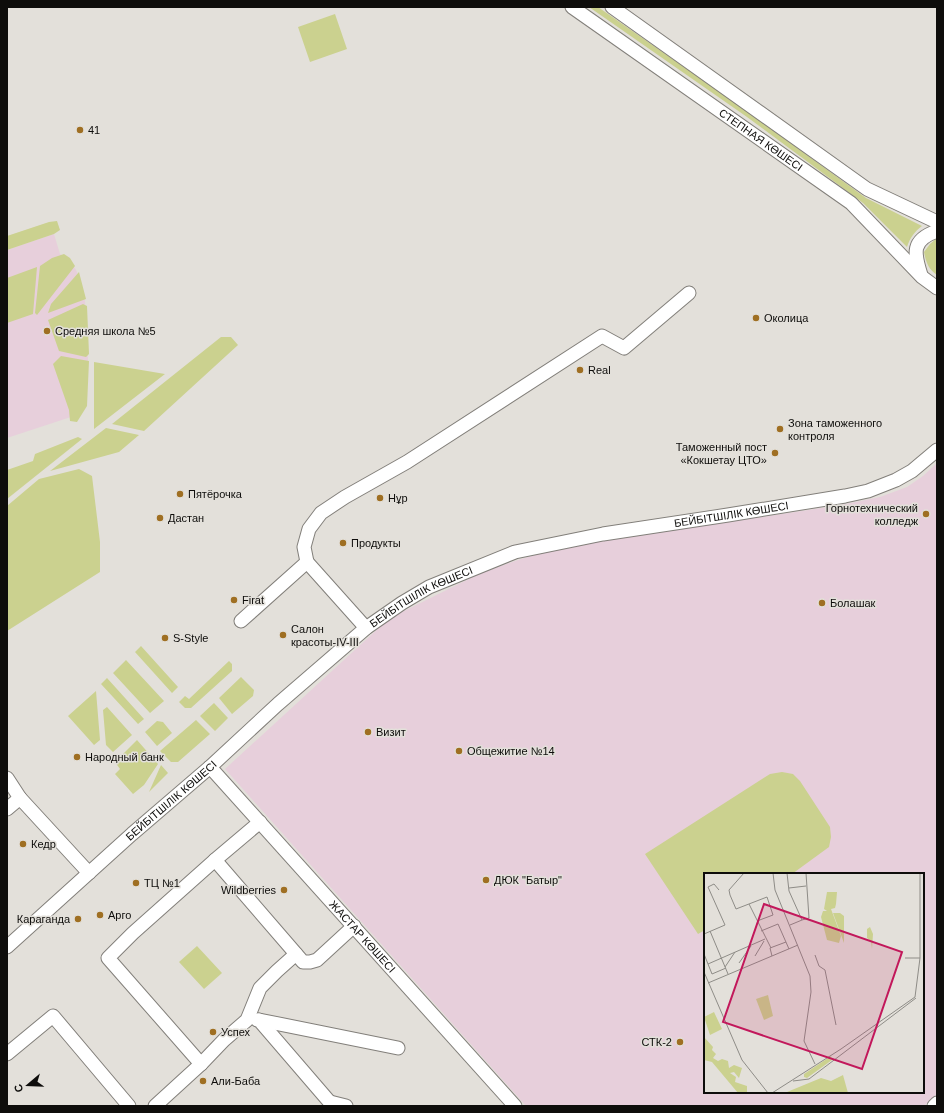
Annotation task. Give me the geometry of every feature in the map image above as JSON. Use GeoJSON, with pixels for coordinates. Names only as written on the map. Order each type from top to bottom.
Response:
{"type":"FeatureCollection","features":[{"type":"Feature","properties":{"kind":"street","name":"СТЕПНАЯ КӨШЕСІ"},"geometry":{"type":"LineString","coordinates":[[572,7],[851,203],[922,277],[937,288]]}},
{"type":"Feature","properties":{"kind":"street","name":"СТЕПНАЯ КӨШЕСІ"},"geometry":{"type":"LineString","coordinates":[[612,7],[866,189],[937,222]]}},
{"type":"Feature","properties":{"kind":"street"},"geometry":{"type":"LineString","coordinates":[[922,277],[915,251],[920,242],[929,233],[937,230]]}},
{"type":"Feature","properties":{"kind":"street"},"geometry":{"type":"LineString","coordinates":[[366,628],[307,562],[304,547],[309,529],[321,513],[345,497],[407,462],[602,336],[624,348],[689,293]]}},
{"type":"Feature","properties":{"kind":"street","name":"БЕЙБІТШІЛІК КӨШЕСІ"},"geometry":{"type":"LineString","coordinates":[[7,948],[89,873],[210,767],[278,704],[366,628],[402,603],[429,587],[515,552],[603,534],[845,496],[868,490],[896,480],[912,471],[937,450]]}},
{"type":"Feature","properties":{"kind":"street"},"geometry":{"type":"LineString","coordinates":[[241,621],[307,562]]}},
{"type":"Feature","properties":{"kind":"street","name":"ЖАСТАР КӨШЕСІ"},"geometry":{"type":"LineString","coordinates":[[210,767],[515,1106]]}},
{"type":"Feature","properties":{"kind":"street"},"geometry":{"type":"LineString","coordinates":[[7,778],[20,798],[89,873]]}},
{"type":"Feature","properties":{"kind":"street"},"geometry":{"type":"LineString","coordinates":[[7,810],[20,798]]}},
{"type":"Feature","properties":{"kind":"street"},"geometry":{"type":"LineString","coordinates":[[201,1064],[108,958],[133,933],[260,822]]}},
{"type":"Feature","properties":{"kind":"street"},"geometry":{"type":"LineString","coordinates":[[215,860],[303,962],[317,960],[354,926]]}},
{"type":"Feature","properties":{"kind":"street"},"geometry":{"type":"LineString","coordinates":[[155,1106],[201,1064],[224,1040],[253,1020],[260,988],[296,954]]}},
{"type":"Feature","properties":{"kind":"street"},"geometry":{"type":"LineString","coordinates":[[7,1054],[53,1016],[129,1106]]}},
{"type":"Feature","properties":{"kind":"street"},"geometry":{"type":"LineString","coordinates":[[253,1020],[398,1048]]}},
{"type":"Feature","properties":{"kind":"street"},"geometry":{"type":"LineString","coordinates":[[253,1020],[331,1104],[346,1106]]}},
{"type":"Feature","properties":{"kind":"street"},"geometry":{"type":"LineString","coordinates":[[934,1106],[937,1103]]}},
{"type":"Feature","properties":{"kind":"shaded area","name":"Средняя школа №5"},"geometry":{"type":"Polygon","coordinates":[[[54,234],[60,254],[69,259],[76,270],[81,281],[85,302],[88,359],[86,405],[80,414],[7,438],[7,250],[54,234]]]}},
{"type":"Feature","properties":{"kind":"shaded area"},"geometry":{"type":"Polygon","coordinates":[[[937,463],[937,1094],[924,1106],[526,1106],[225,769],[381,626],[396,615],[479,574],[558,548],[841,505],[880,497],[907,487],[923,476],[937,463]]]}},
{"type":"Feature","properties":{"kind":"green space"},"geometry":{"type":"Polygon","coordinates":[[[589,7],[598,7],[737,104],[866,198],[922,226],[913,235],[907,247],[863,203],[747,117],[589,7]]]}},
{"type":"Feature","properties":{"kind":"green space"},"geometry":{"type":"Polygon","coordinates":[[[335,14],[347,49],[310,62],[298,27],[335,14]]]}},
{"type":"Feature","properties":{"kind":"green space"},"geometry":{"type":"Polygon","coordinates":[[[57,221],[60,230],[54,234],[7,250],[7,236],[49,222],[57,221]]]}},
{"type":"Feature","properties":{"kind":"green space"},"geometry":{"type":"Polygon","coordinates":[[[937,238],[937,275],[928,265],[924,252],[937,238]]]}},
{"type":"Feature","properties":{"kind":"green space"},"geometry":{"type":"Polygon","coordinates":[[[64,254],[70,258],[75,266],[37,315],[35,313],[40,266],[52,258],[64,254]]]}},
{"type":"Feature","properties":{"kind":"green space"},"geometry":{"type":"Polygon","coordinates":[[[37,267],[33,314],[7,323],[7,278],[37,267]]]}},
{"type":"Feature","properties":{"kind":"green space"},"geometry":{"type":"Polygon","coordinates":[[[79,272],[86,299],[48,313],[51,304],[79,272]]]}},
{"type":"Feature","properties":{"kind":"green space"},"geometry":{"type":"Polygon","coordinates":[[[83,304],[87,306],[89,354],[86,357],[59,351],[48,320],[83,304]]]}},
{"type":"Feature","properties":{"kind":"green space"},"geometry":{"type":"Polygon","coordinates":[[[221,337],[231,337],[238,345],[144,431],[112,424],[221,337]]]}},
{"type":"Feature","properties":{"kind":"green space"},"geometry":{"type":"Polygon","coordinates":[[[61,356],[89,361],[87,406],[77,422],[70,421],[69,410],[53,364],[61,356]]]}},
{"type":"Feature","properties":{"kind":"green space"},"geometry":{"type":"Polygon","coordinates":[[[94,362],[165,374],[94,429],[94,362]]]}},
{"type":"Feature","properties":{"kind":"green space"},"geometry":{"type":"Polygon","coordinates":[[[106,428],[139,435],[119,452],[50,471],[106,428]]]}},
{"type":"Feature","properties":{"kind":"green space"},"geometry":{"type":"Polygon","coordinates":[[[78,437],[82,439],[7,499],[7,470],[33,461],[35,454],[78,437]]]}},
{"type":"Feature","properties":{"kind":"green space"},"geometry":{"type":"Polygon","coordinates":[[[79,469],[92,476],[100,542],[100,572],[7,631],[7,506],[39,479],[79,469]]]}},
{"type":"Feature","properties":{"kind":"green space"},"geometry":{"type":"Polygon","coordinates":[[[141,646],[178,687],[172,693],[135,652],[141,646]]]}},
{"type":"Feature","properties":{"kind":"green space"},"geometry":{"type":"Polygon","coordinates":[[[126,660],[164,701],[150,713],[113,673],[126,660]]]}},
{"type":"Feature","properties":{"kind":"green space"},"geometry":{"type":"Polygon","coordinates":[[[229,661],[232,664],[232,671],[191,708],[185,708],[179,702],[185,696],[189,699],[229,661]]]}},
{"type":"Feature","properties":{"kind":"green space"},"geometry":{"type":"Polygon","coordinates":[[[241,677],[254,690],[253,696],[232,714],[219,698],[241,677]]]}},
{"type":"Feature","properties":{"kind":"green space"},"geometry":{"type":"Polygon","coordinates":[[[107,678],[144,719],[138,724],[101,684],[107,678]]]}},
{"type":"Feature","properties":{"kind":"green space"},"geometry":{"type":"Polygon","coordinates":[[[96,691],[100,740],[94,745],[68,716],[96,691]]]}},
{"type":"Feature","properties":{"kind":"green space"},"geometry":{"type":"Polygon","coordinates":[[[214,703],[228,718],[215,731],[200,716],[214,703]]]}},
{"type":"Feature","properties":{"kind":"green space"},"geometry":{"type":"Polygon","coordinates":[[[107,707],[132,735],[113,752],[106,745],[103,710],[107,707]]]}},
{"type":"Feature","properties":{"kind":"green space"},"geometry":{"type":"Polygon","coordinates":[[[196,720],[210,734],[178,762],[171,762],[160,751],[196,720]]]}},
{"type":"Feature","properties":{"kind":"green space"},"geometry":{"type":"Polygon","coordinates":[[[157,721],[163,722],[172,733],[157,746],[145,732],[157,721]]]}},
{"type":"Feature","properties":{"kind":"green space"},"geometry":{"type":"Polygon","coordinates":[[[137,740],[158,764],[144,785],[133,794],[115,774],[120,769],[115,762],[137,740]]]}},
{"type":"Feature","properties":{"kind":"green space"},"geometry":{"type":"Polygon","coordinates":[[[161,765],[168,773],[149,792],[161,765]]]}},
{"type":"Feature","properties":{"kind":"green space"},"geometry":{"type":"Polygon","coordinates":[[[782,772],[793,774],[800,781],[830,827],[831,837],[829,847],[793,873],[704,873],[704,931],[698,934],[645,854],[770,774],[782,772]]]}},
{"type":"Feature","properties":{"kind":"green space"},"geometry":{"type":"Polygon","coordinates":[[[197,946],[222,973],[204,989],[179,962],[197,946]]]}},
{"type":"Feature","properties":{"kind":"place","name":"41"},"geometry":{"type":"Point","coordinates":[80,130]}},
{"type":"Feature","properties":{"kind":"place","name":"Околица"},"geometry":{"type":"Point","coordinates":[756,318]}},
{"type":"Feature","properties":{"kind":"place","name":"Средняя школа №5"},"geometry":{"type":"Point","coordinates":[47,331]}},
{"type":"Feature","properties":{"kind":"place","name":"Real"},"geometry":{"type":"Point","coordinates":[580,370]}},
{"type":"Feature","properties":{"kind":"place","name":"Зона таможенного контроля"},"geometry":{"type":"Point","coordinates":[780,429]}},
{"type":"Feature","properties":{"kind":"place","name":"Таможенный пост «Кокшетау ЦТО»"},"geometry":{"type":"Point","coordinates":[775,453]}},
{"type":"Feature","properties":{"kind":"place","name":"Пятёрочка"},"geometry":{"type":"Point","coordinates":[180,494]}},
{"type":"Feature","properties":{"kind":"place","name":"Нұр"},"geometry":{"type":"Point","coordinates":[380,498]}},
{"type":"Feature","properties":{"kind":"place","name":"Горнотехнический колледж"},"geometry":{"type":"Point","coordinates":[926,514]}},
{"type":"Feature","properties":{"kind":"place","name":"Дастан"},"geometry":{"type":"Point","coordinates":[160,518]}},
{"type":"Feature","properties":{"kind":"place","name":"Продукты"},"geometry":{"type":"Point","coordinates":[343,543]}},
{"type":"Feature","properties":{"kind":"place","name":"Firat"},"geometry":{"type":"Point","coordinates":[234,600]}},
{"type":"Feature","properties":{"kind":"place","name":"Болашак"},"geometry":{"type":"Point","coordinates":[822,603]}},
{"type":"Feature","properties":{"kind":"place","name":"Салон красоты-IV-III"},"geometry":{"type":"Point","coordinates":[283,635]}},
{"type":"Feature","properties":{"kind":"place","name":"S-Style"},"geometry":{"type":"Point","coordinates":[165,638]}},
{"type":"Feature","properties":{"kind":"place","name":"Визит"},"geometry":{"type":"Point","coordinates":[368,732]}},
{"type":"Feature","properties":{"kind":"place","name":"Общежитие №14"},"geometry":{"type":"Point","coordinates":[459,751]}},
{"type":"Feature","properties":{"kind":"place","name":"Народный банк"},"geometry":{"type":"Point","coordinates":[77,757]}},
{"type":"Feature","properties":{"kind":"place","name":"Кедр"},"geometry":{"type":"Point","coordinates":[23,844]}},
{"type":"Feature","properties":{"kind":"place","name":"ДЮК \"Батыр\""},"geometry":{"type":"Point","coordinates":[486,880]}},
{"type":"Feature","properties":{"kind":"place","name":"ТЦ №1"},"geometry":{"type":"Point","coordinates":[136,883]}},
{"type":"Feature","properties":{"kind":"place","name":"Wildberries"},"geometry":{"type":"Point","coordinates":[284,890]}},
{"type":"Feature","properties":{"kind":"place","name":"Арго"},"geometry":{"type":"Point","coordinates":[100,915]}},
{"type":"Feature","properties":{"kind":"place","name":"Караганда"},"geometry":{"type":"Point","coordinates":[78,919]}},
{"type":"Feature","properties":{"kind":"place","name":"Успех"},"geometry":{"type":"Point","coordinates":[213,1032]}},
{"type":"Feature","properties":{"kind":"place","name":"СТК-2"},"geometry":{"type":"Point","coordinates":[680,1042]}},
{"type":"Feature","properties":{"kind":"place","name":"Али-Баба"},"geometry":{"type":"Point","coordinates":[203,1081]}}]}
